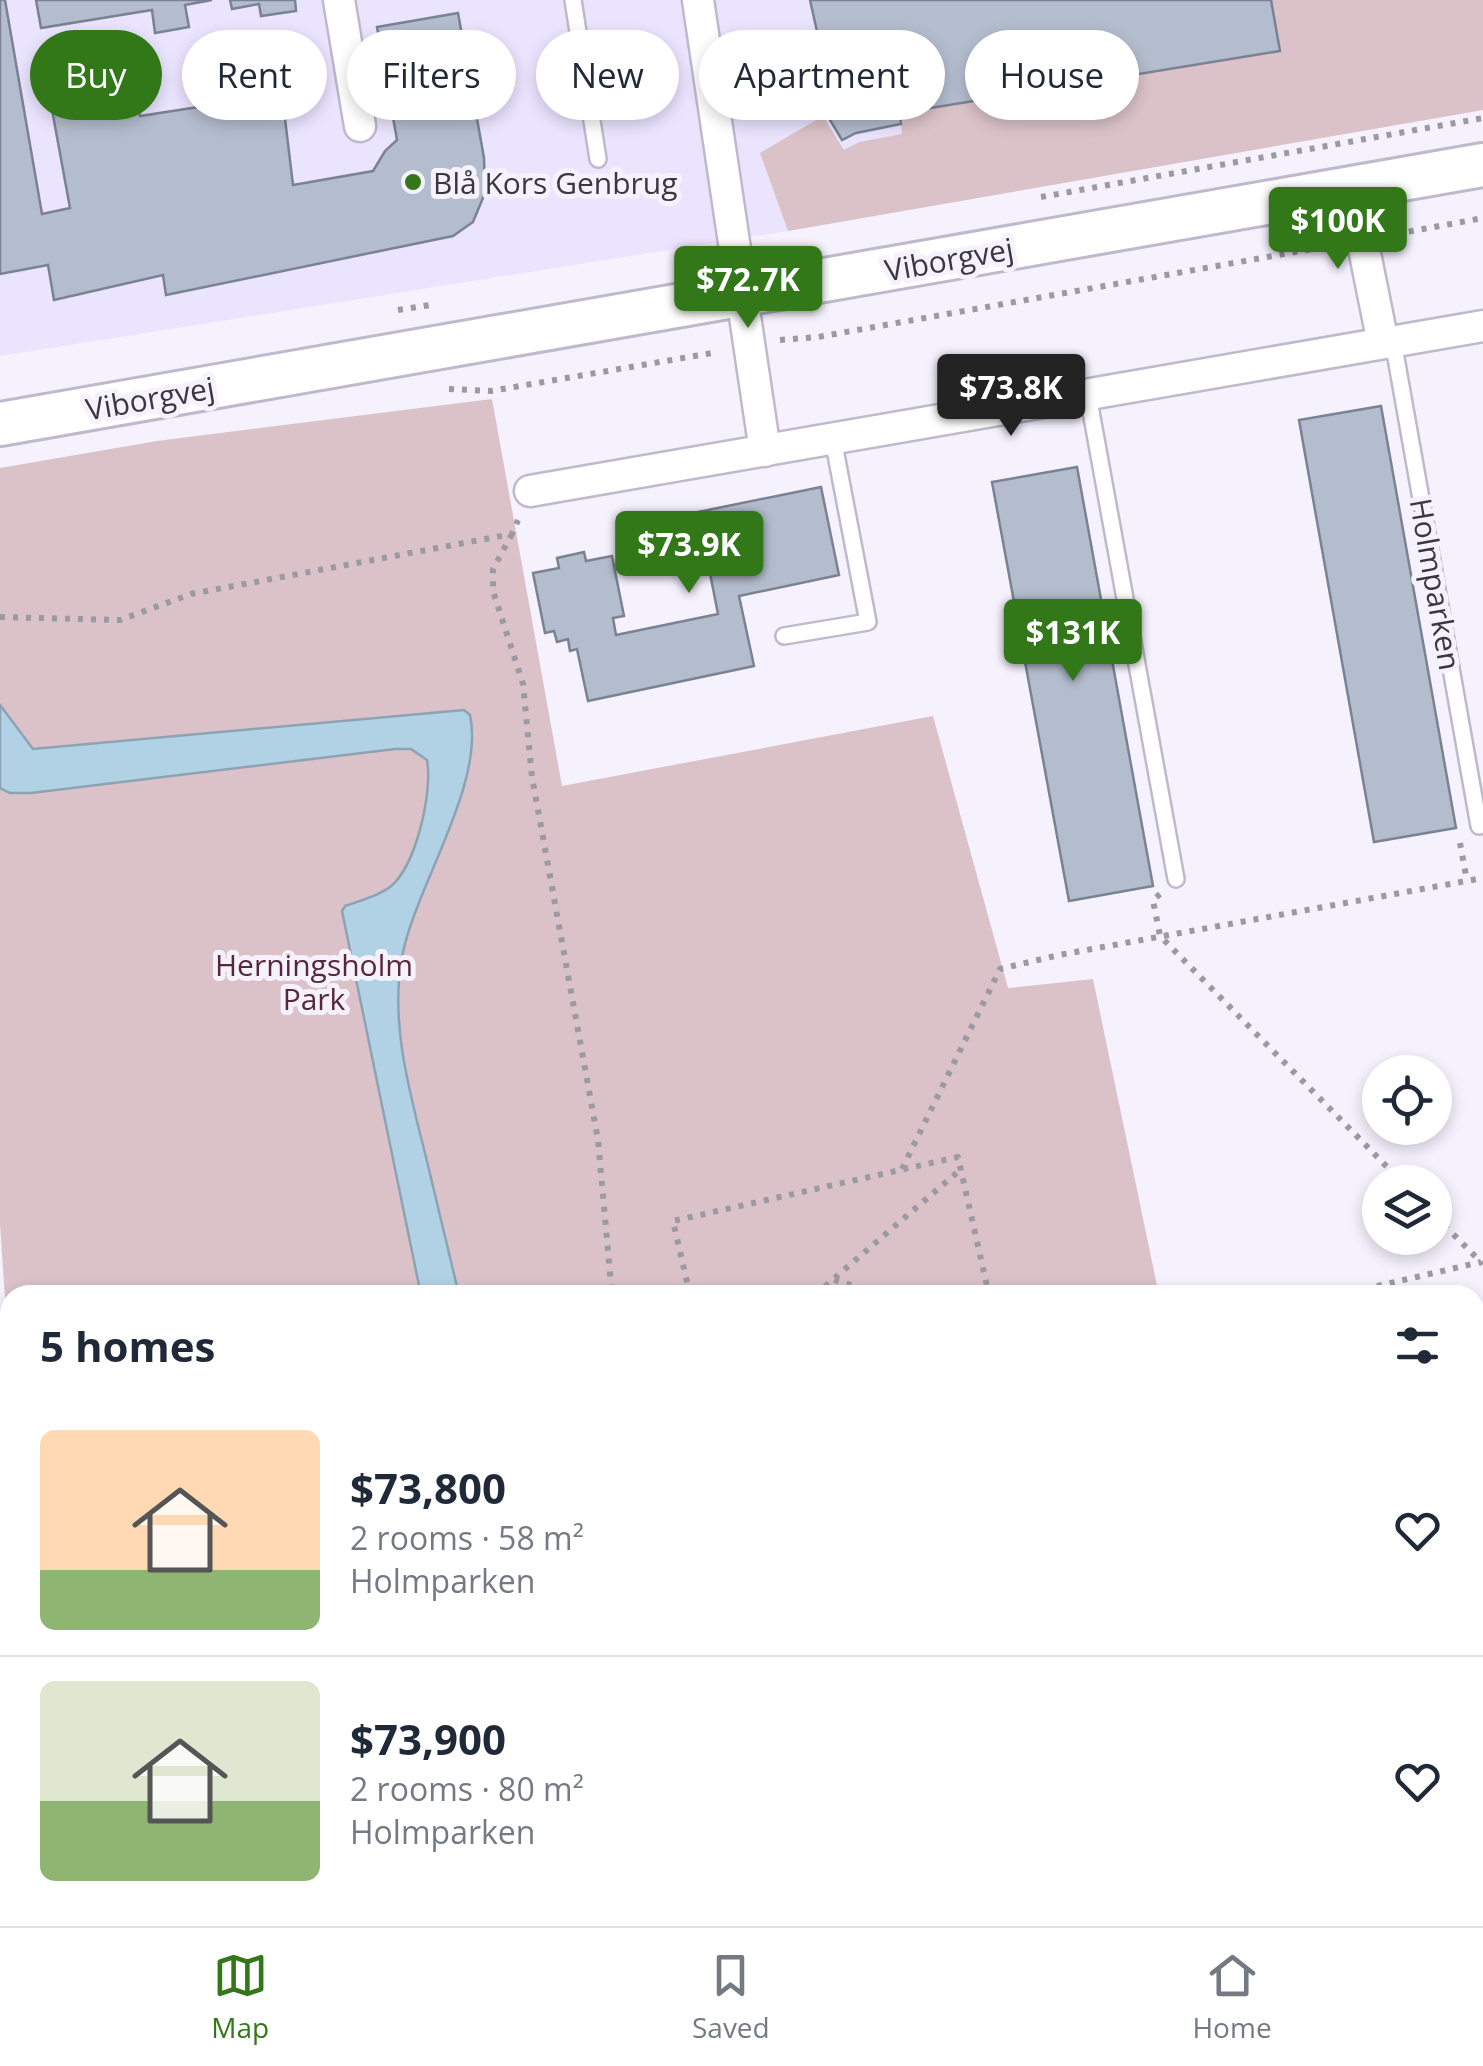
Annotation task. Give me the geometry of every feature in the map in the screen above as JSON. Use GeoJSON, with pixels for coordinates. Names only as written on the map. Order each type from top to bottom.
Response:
{"type":"FeatureCollection","features":[{"type":"Feature","properties":{"kind":"street"},"geometry":{"type":"LineString","coordinates":[[339,0],[360,126]]}},
{"type":"Feature","properties":{"kind":"street"},"geometry":{"type":"LineString","coordinates":[[698,0],[765,452]]}},
{"type":"Feature","properties":{"kind":"street","name":"Viborgvej"},"geometry":{"type":"LineString","coordinates":[[0,424],[1483,165]]}},
{"type":"Feature","properties":{"kind":"street","name":"Holmparken"},"geometry":{"type":"LineString","coordinates":[[1352,189],[1388,342]]}},
{"type":"Feature","properties":{"kind":"street"},"geometry":{"type":"LineString","coordinates":[[530,491],[1483,326]]}},
{"type":"Feature","properties":{"kind":"lane"},"geometry":{"type":"LineString","coordinates":[[573,0],[598,159]]}},
{"type":"Feature","properties":{"kind":"lane","name":"Holmparken"},"geometry":{"type":"LineString","coordinates":[[1388,342],[1479,826]]}},
{"type":"Feature","properties":{"kind":"lane"},"geometry":{"type":"LineString","coordinates":[[1088,395],[1176,879]]}},
{"type":"Feature","properties":{"kind":"lane"},"geometry":{"type":"LineString","coordinates":[[784,636],[868,622],[833,439]]}},
{"type":"Feature","properties":{"kind":"path"},"geometry":{"type":"LineString","coordinates":[[1029,199],[1483,118]]}},
{"type":"Feature","properties":{"kind":"path"},"geometry":{"type":"LineString","coordinates":[[784,340],[1483,218]]}},
{"type":"Feature","properties":{"kind":"path"},"geometry":{"type":"LineString","coordinates":[[530,491],[492,569],[493,591],[523,684],[532,777],[598,1140],[611,1285]]}},
{"type":"Feature","properties":{"kind":"path"},"geometry":{"type":"LineString","coordinates":[[0,617],[120,620],[191,594],[512,534]]}},
{"type":"Feature","properties":{"kind":"path"},"geometry":{"type":"LineString","coordinates":[[902,1169],[1000,969],[1483,878]]}},
{"type":"Feature","properties":{"kind":"path"},"geometry":{"type":"LineString","coordinates":[[1176,879],[1154,900],[1160,936],[1385,1165]]}},
{"type":"Feature","properties":{"kind":"path"},"geometry":{"type":"LineString","coordinates":[[688,1285],[673,1221],[958,1156],[987,1285]]}},
{"type":"Feature","properties":{"kind":"path"},"geometry":{"type":"LineString","coordinates":[[826,1285],[960,1170]]}},
{"type":"Feature","properties":{"kind":"path"},"geometry":{"type":"LineString","coordinates":[[1452,1233],[1482,1264]]}},
{"type":"Feature","properties":{"kind":"path"},"geometry":{"type":"LineString","coordinates":[[1384,1285],[1482,1264]]}},
{"type":"Feature","properties":{"kind":"path"},"geometry":{"type":"LineString","coordinates":[[832,1280],[849,1285]]}},
{"type":"Feature","properties":{"kind":"shaded area"},"geometry":{"type":"Polygon","coordinates":[[[0,0],[1483,0],[1483,110],[788,231],[0,356],[0,0]]]}},
{"type":"Feature","properties":{"kind":"green space"},"geometry":{"type":"Polygon","coordinates":[[[1271,0],[1483,0],[1483,110],[788,231],[760,153],[816,120],[825,120],[844,150],[859,142],[902,134],[901,120],[945,120],[945,106],[965,102],[965,120],[1139,120],[1139,74],[1279,51],[1271,0]]]}},
{"type":"Feature","properties":{"kind":"green space","name":"Herningsholm Park"},"geometry":{"type":"Polygon","coordinates":[[[492,399],[562,786],[933,716],[1008,988],[1093,979],[1157,1285],[4,1285],[0,1224],[0,468],[157,441],[492,399]]]}},
{"type":"Feature","properties":{"kind":"water"},"geometry":{"type":"Polygon","coordinates":[[[0,705],[33,749],[464,710],[470,715],[468,772],[409,929],[398,1006],[408,1080],[457,1285],[419,1285],[342,911],[345,906],[390,887],[408,863],[425,809],[427,760],[411,749],[395,749],[31,793],[10,793],[0,788],[0,705]]]}},
{"type":"Feature","properties":{"kind":"building"},"geometry":{"type":"Polygon","coordinates":[[[0,0],[5,0],[42,214],[70,208],[54,120],[162,120],[162,113],[182,109],[182,120],[285,120],[293,185],[373,171],[397,140],[393,120],[477,120],[485,193],[473,222],[453,236],[166,295],[163,275],[54,300],[48,265],[0,274],[0,0]]]}},
{"type":"Feature","properties":{"kind":"building"},"geometry":{"type":"Polygon","coordinates":[[[36,0],[212,0],[185,5],[189,27],[162,32],[155,30],[152,10],[41,28],[36,0]]]}},
{"type":"Feature","properties":{"kind":"building"},"geometry":{"type":"Polygon","coordinates":[[[230,0],[295,0],[296,11],[261,16],[259,4],[232,9],[230,0]]]}},
{"type":"Feature","properties":{"kind":"building"},"geometry":{"type":"Polygon","coordinates":[[[810,0],[1271,0],[1280,51],[1139,74],[1139,30],[965,30],[965,102],[945,106],[945,30],[817,30],[810,0]]]}},
{"type":"Feature","properties":{"kind":"building"},"geometry":{"type":"Polygon","coordinates":[[[458,13],[461,30],[378,30],[377,27],[458,13]]]}},
{"type":"Feature","properties":{"kind":"building"},"geometry":{"type":"Polygon","coordinates":[[[830,120],[901,120],[901,124],[856,133],[842,140],[830,120]]]}},
{"type":"Feature","properties":{"kind":"building"},"geometry":{"type":"Polygon","coordinates":[[[1381,406],[1456,828],[1374,842],[1299,420],[1381,406]]]}},
{"type":"Feature","properties":{"kind":"building"},"geometry":{"type":"Polygon","coordinates":[[[1077,467],[1153,886],[1069,901],[992,482],[1077,467]]]}},
{"type":"Feature","properties":{"kind":"building"},"geometry":{"type":"Polygon","coordinates":[[[821,487],[839,575],[739,596],[754,666],[588,701],[577,649],[570,651],[568,639],[557,642],[554,631],[545,633],[533,573],[559,568],[557,558],[584,552],[586,561],[612,556],[624,616],[613,618],[616,635],[718,614],[698,512],[821,487]]]}},
{"type":"Feature","properties":{"kind":"place","name":"Blå Kors Genbrug"},"geometry":{"type":"Point","coordinates":[413,182]}}]}
